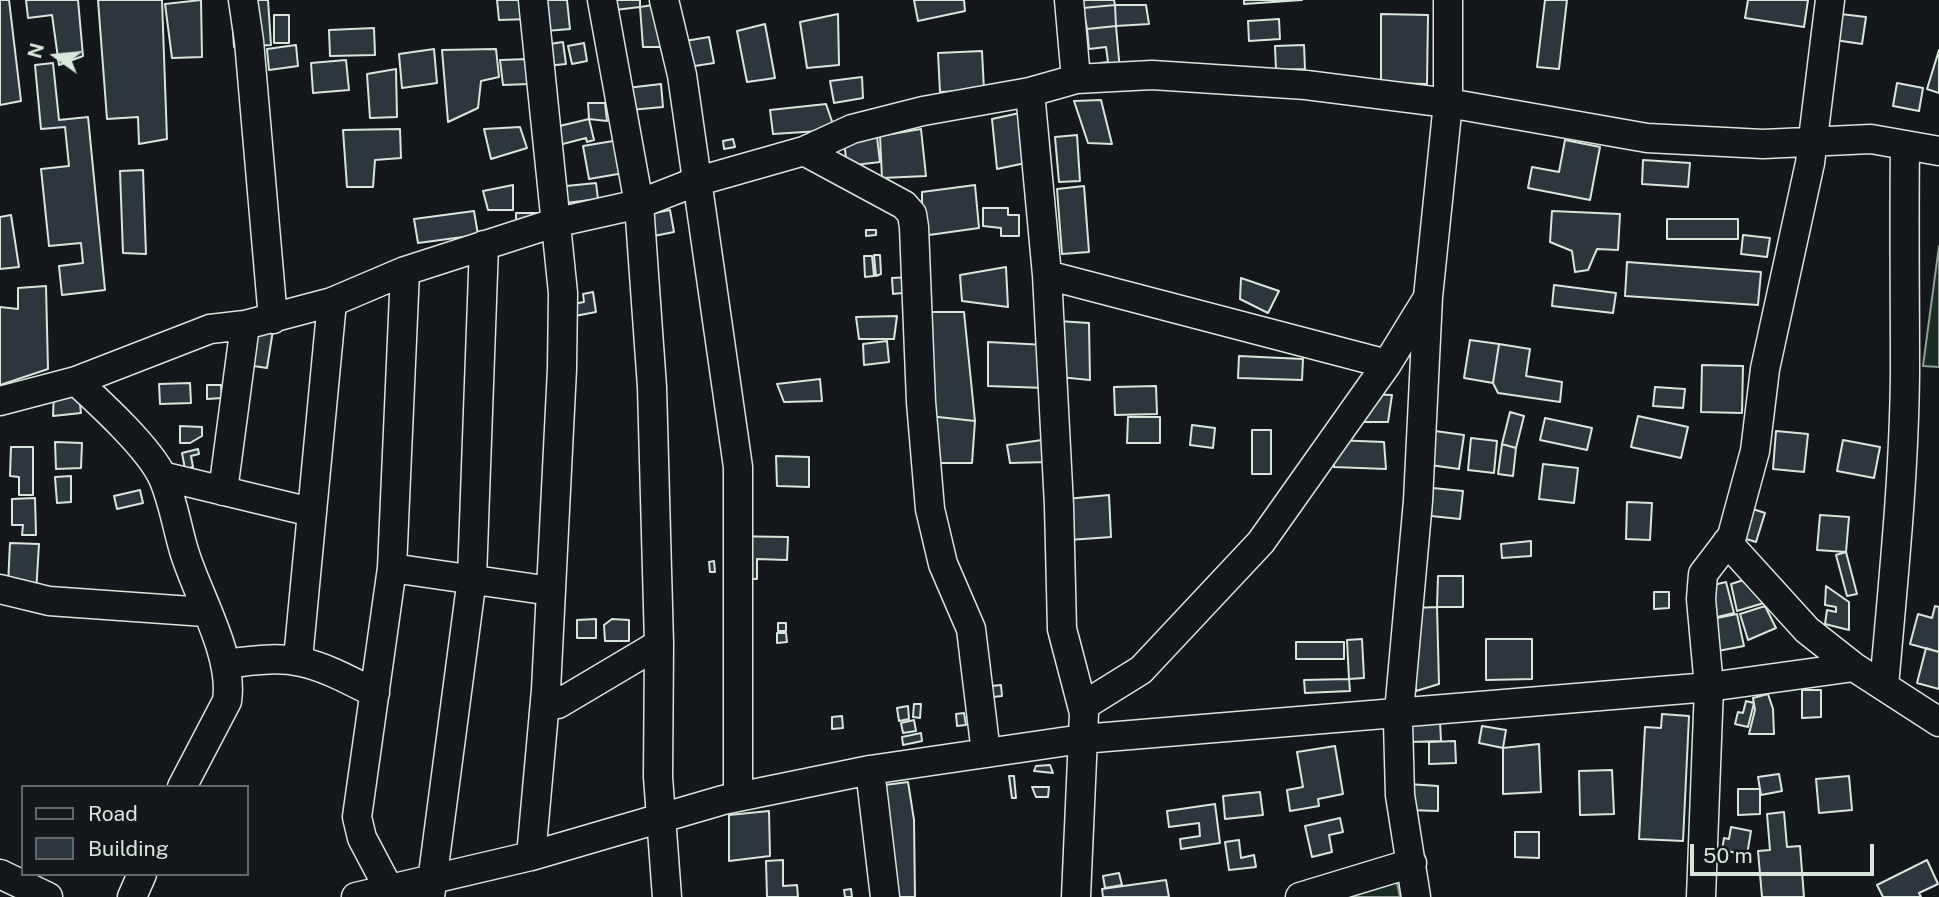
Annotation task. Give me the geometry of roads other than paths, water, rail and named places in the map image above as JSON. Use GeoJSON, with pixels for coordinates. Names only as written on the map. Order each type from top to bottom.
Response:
{"type":"FeatureCollection","features":[{"type":"Feature","properties":{"kind":"street"},"geometry":{"type":"LineString","coordinates":[[243,0],[249,41],[273,319]]}},
{"type":"Feature","properties":{"kind":"street"},"geometry":{"type":"LineString","coordinates":[[531,856],[546,690],[562,369],[563,293],[533,0]]}},
{"type":"Feature","properties":{"kind":"street"},"geometry":{"type":"LineString","coordinates":[[602,0],[639,204],[652,387],[659,644],[659,819],[667,897]]}},
{"type":"Feature","properties":{"kind":"street"},"geometry":{"type":"LineString","coordinates":[[664,0],[682,75],[695,181],[738,467],[738,797]]}},
{"type":"Feature","properties":{"kind":"street"},"geometry":{"type":"LineString","coordinates":[[1069,0],[1076,79]]}},
{"type":"Feature","properties":{"kind":"street"},"geometry":{"type":"LineString","coordinates":[[1416,897],[1400,795],[1400,711],[1418,501],[1429,297],[1448,103],[1448,0]]}},
{"type":"Feature","properties":{"kind":"street"},"geometry":{"type":"LineString","coordinates":[[1701,897],[1709,687],[1701,600],[1703,574],[1732,536],[1755,451],[1765,369],[1813,140],[1830,0]]}},
{"type":"Feature","properties":{"kind":"street"},"geometry":{"type":"LineString","coordinates":[[0,401],[76,381],[210,328],[245,325],[332,302],[405,271],[484,245],[554,223],[639,204],[695,181],[804,151],[852,129],[923,111],[1030,92],[1076,79],[1152,75],[1306,85],[1448,103],[1647,138],[1763,144],[1871,139],[1939,151]]}},
{"type":"Feature","properties":{"kind":"street"},"geometry":{"type":"LineString","coordinates":[[1030,92],[1048,275],[1062,629],[1083,706],[1076,897]]}},
{"type":"Feature","properties":{"kind":"street"},"geometry":{"type":"LineString","coordinates":[[1884,686],[1896,544],[1905,374],[1902,282],[1905,145]]}},
{"type":"Feature","properties":{"kind":"street"},"geometry":{"type":"LineString","coordinates":[[804,151],[904,205],[912,214],[918,277],[921,402],[930,509],[943,564],[971,629],[986,753]]}},
{"type":"Feature","properties":{"kind":"street"},"geometry":{"type":"LineString","coordinates":[[430,889],[472,579],[484,245]]}},
{"type":"Feature","properties":{"kind":"street"},"geometry":{"type":"LineString","coordinates":[[389,894],[362,838],[358,817],[392,568],[405,271]]}},
{"type":"Feature","properties":{"kind":"street"},"geometry":{"type":"LineString","coordinates":[[1048,275],[1387,364]]}},
{"type":"Feature","properties":{"kind":"street"},"geometry":{"type":"LineString","coordinates":[[1083,706],[1142,670],[1261,542],[1387,364],[1429,297]]}},
{"type":"Feature","properties":{"kind":"street"},"geometry":{"type":"LineString","coordinates":[[298,659],[332,302]]}},
{"type":"Feature","properties":{"kind":"street"},"geometry":{"type":"LineString","coordinates":[[223,491],[245,325]]}},
{"type":"Feature","properties":{"kind":"street"},"geometry":{"type":"LineString","coordinates":[[76,381],[117,420],[162,476],[205,612],[226,664],[229,686],[227,701],[183,785]]}},
{"type":"Feature","properties":{"kind":"street"},"geometry":{"type":"LineString","coordinates":[[162,476],[311,512]]}},
{"type":"Feature","properties":{"kind":"street"},"geometry":{"type":"LineString","coordinates":[[1727,542],[1807,630],[1854,667],[1939,722]]}},
{"type":"Feature","properties":{"kind":"street"},"geometry":{"type":"LineString","coordinates":[[392,568],[551,591]]}},
{"type":"Feature","properties":{"kind":"street"},"geometry":{"type":"LineString","coordinates":[[0,589],[49,601],[205,612]]}},
{"type":"Feature","properties":{"kind":"street"},"geometry":{"type":"LineString","coordinates":[[546,690],[558,704],[659,644]]}},
{"type":"Feature","properties":{"kind":"street"},"geometry":{"type":"LineString","coordinates":[[226,664],[269,657],[298,659],[324,667],[375,693]]}},
{"type":"Feature","properties":{"kind":"street"},"geometry":{"type":"LineString","coordinates":[[356,897],[430,889],[531,856],[738,797],[870,770],[1082,739],[1709,687],[1854,667]]}},
{"type":"Feature","properties":{"kind":"street"},"geometry":{"type":"LineString","coordinates":[[870,770],[885,897]]}},
{"type":"Feature","properties":{"kind":"street"},"geometry":{"type":"LineString","coordinates":[[1300,897],[1412,863]]}},
{"type":"Feature","properties":{"kind":"street"},"geometry":{"type":"LineString","coordinates":[[0,874],[48,897]]}},
{"type":"Feature","properties":{"kind":"street"},"geometry":{"type":"LineString","coordinates":[[132,897],[141,876]]}}]}
